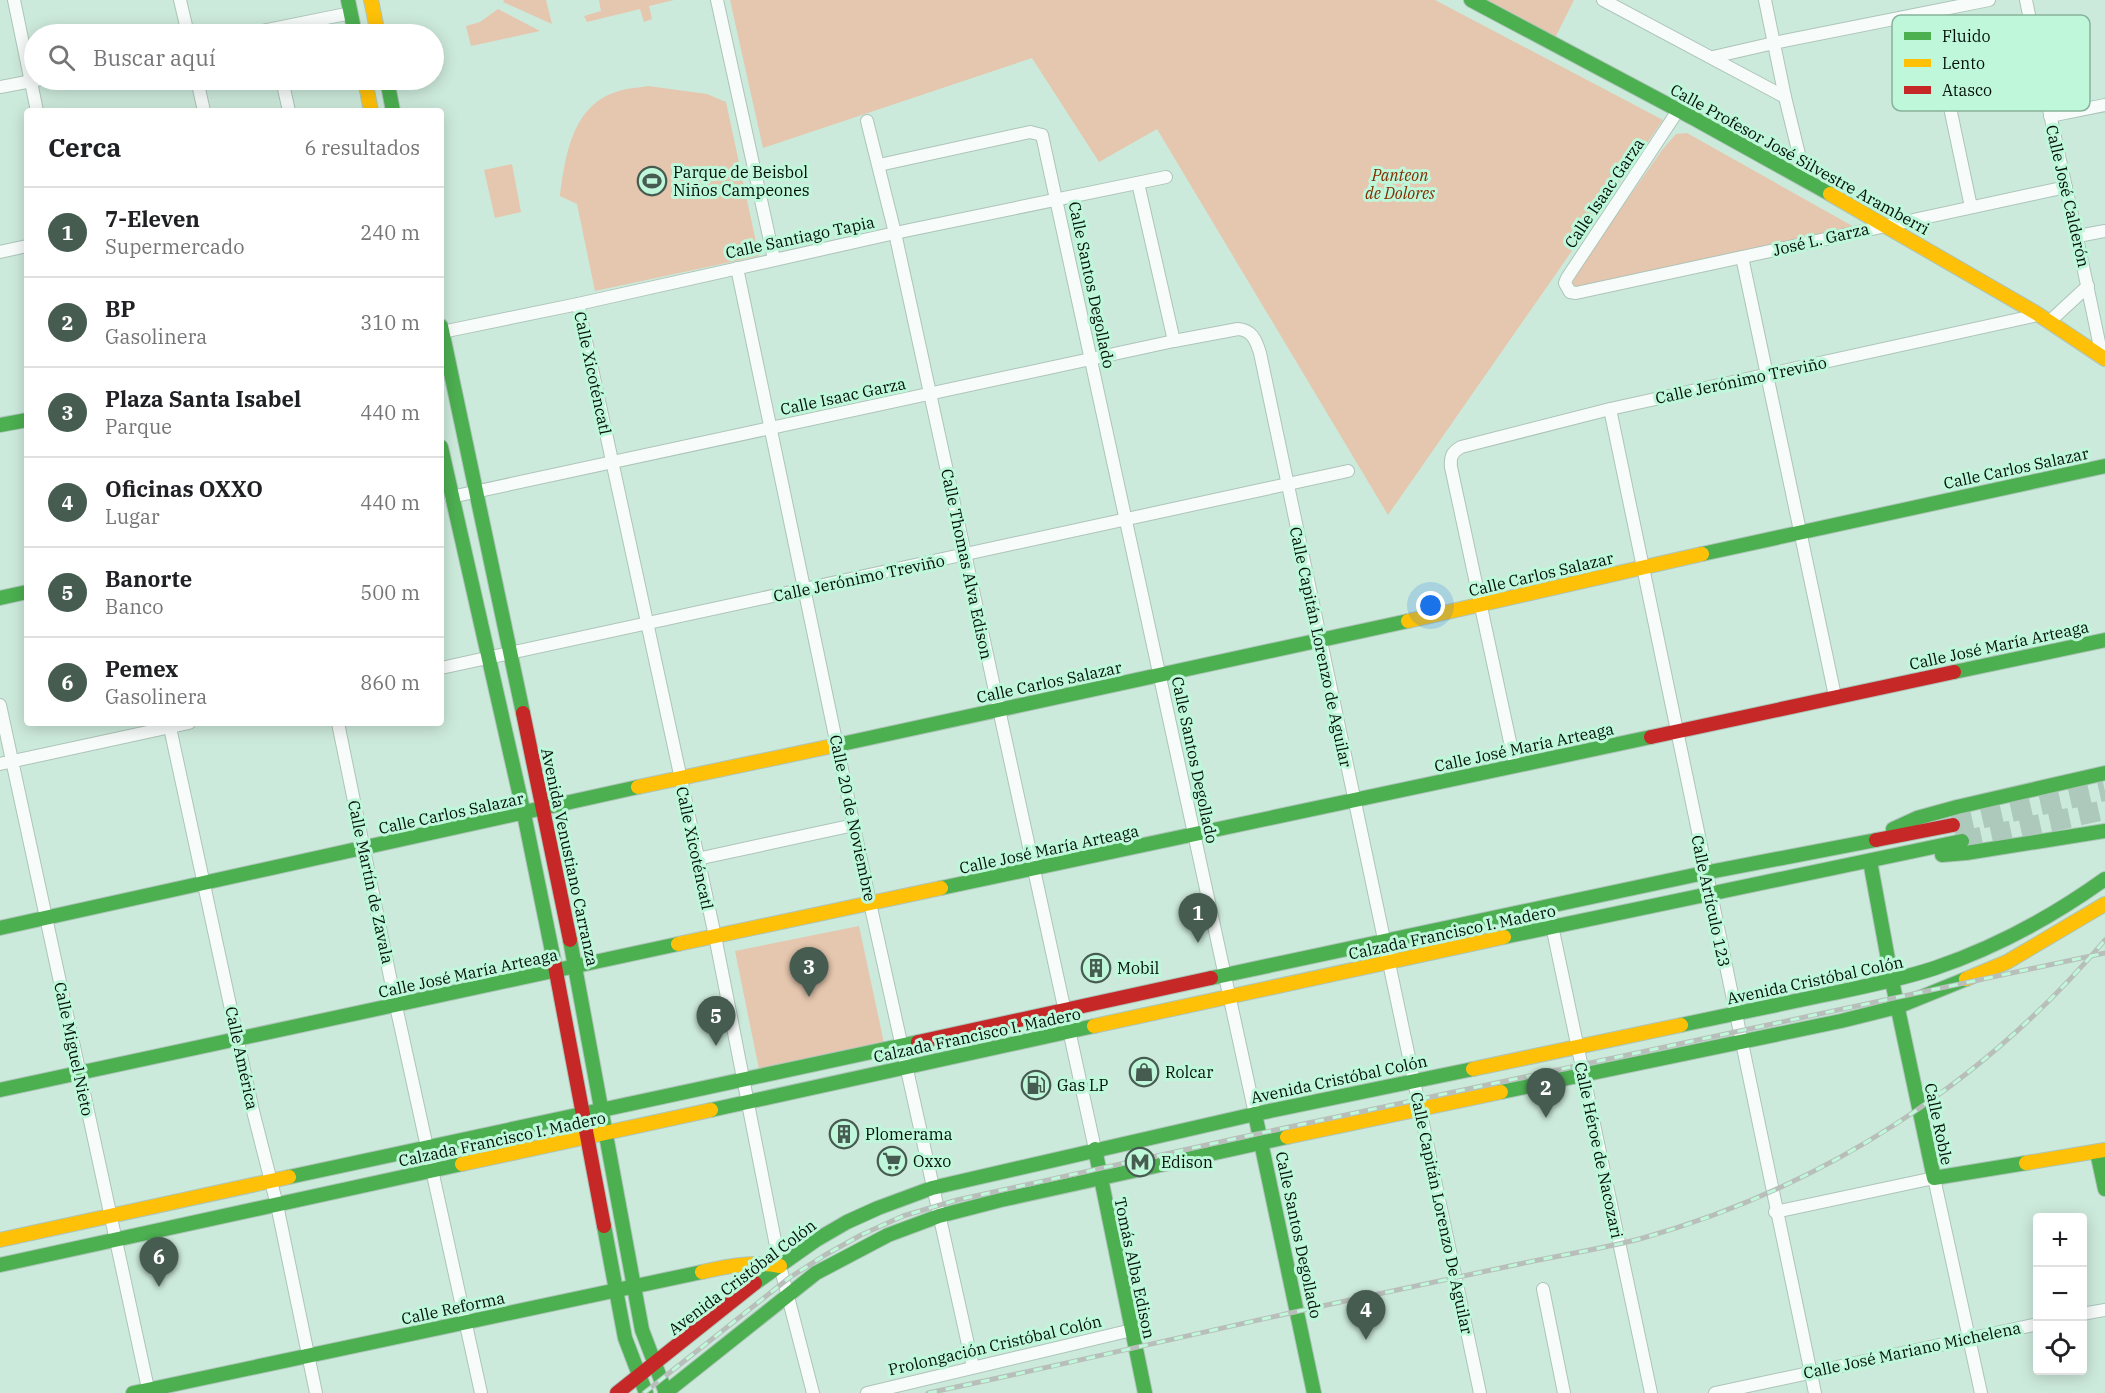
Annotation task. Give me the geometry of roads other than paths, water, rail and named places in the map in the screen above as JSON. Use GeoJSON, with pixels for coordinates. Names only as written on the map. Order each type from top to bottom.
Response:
{"type":"FeatureCollection","features":[{"type":"Feature","properties":{"kind":"main road"},"geometry":{"type":"LineString","coordinates":[[371,0],[376,24]]}},
{"type":"Feature","properties":{"kind":"main road","name":"Calle Profesor José Silvestre Aramberri"},"geometry":{"type":"LineString","coordinates":[[1471,0],[1805,179],[2043,318],[2104,358]]}},
{"type":"Feature","properties":{"kind":"main road"},"geometry":{"type":"LineString","coordinates":[[350,7],[353,24]]}},
{"type":"Feature","properties":{"kind":"main road"},"geometry":{"type":"LineString","coordinates":[[367,90],[370,108]]}},
{"type":"Feature","properties":{"kind":"main road"},"geometry":{"type":"LineString","coordinates":[[389,90],[392,108]]}},
{"type":"Feature","properties":{"kind":"main road","name":"Avenida Venustiano Carranza"},"geometry":{"type":"LineString","coordinates":[[444,339],[576,967],[642,1330],[666,1393]]}},
{"type":"Feature","properties":{"kind":"main road"},"geometry":{"type":"LineString","coordinates":[[0,425],[24,421]]}},
{"type":"Feature","properties":{"kind":"main road","name":"Calle Carlos Salazar"},"geometry":{"type":"LineString","coordinates":[[0,928],[680,778],[1320,641],[1800,531],[2105,466]]}},
{"type":"Feature","properties":{"kind":"main road"},"geometry":{"type":"LineString","coordinates":[[444,478],[446,499],[488,658],[524,814],[625,1338],[646,1393]]}},
{"type":"Feature","properties":{"kind":"main road"},"geometry":{"type":"LineString","coordinates":[[0,598],[24,593]]}},
{"type":"Feature","properties":{"kind":"main road","name":"Calle José María Arteaga"},"geometry":{"type":"LineString","coordinates":[[0,1090],[2105,640]]}},
{"type":"Feature","properties":{"kind":"main road"},"geometry":{"type":"LineString","coordinates":[[1879,840],[1894,828],[1917,818],[1996,797],[2105,773]]}},
{"type":"Feature","properties":{"kind":"main road","name":"Calzada Francisco I. Madero"},"geometry":{"type":"LineString","coordinates":[[0,1240],[1383,941],[1704,873],[1953,825]]}},
{"type":"Feature","properties":{"kind":"main road"},"geometry":{"type":"LineString","coordinates":[[1919,850],[1939,855],[1952,855],[2105,831]]}},
{"type":"Feature","properties":{"kind":"main road","name":"Calzada Francisco I. Madero"},"geometry":{"type":"LineString","coordinates":[[0,1265],[906,1067],[1962,841]]}},
{"type":"Feature","properties":{"kind":"main road","name":"Calle Roble"},"geometry":{"type":"LineString","coordinates":[[1870,861],[1897,1007],[1934,1178]]}},
{"type":"Feature","properties":{"kind":"main road","name":"Avenida Cristóbal Colón"},"geometry":{"type":"LineString","coordinates":[[617,1393],[809,1245],[848,1222],[932,1188],[1255,1113],[1892,981],[1932,970],[1998,944],[2055,914],[2105,879]]}},
{"type":"Feature","properties":{"kind":"main road"},"geometry":{"type":"LineString","coordinates":[[666,1393],[816,1274],[888,1234],[939,1216],[1001,1200],[1420,1108],[1841,1021],[1897,1007],[2007,962],[2105,904]]}},
{"type":"Feature","properties":{"kind":"main road"},"geometry":{"type":"LineString","coordinates":[[2055,914],[2062,930]]}},
{"type":"Feature","properties":{"kind":"main road","name":"Calle Santos Degollado"},"geometry":{"type":"LineString","coordinates":[[1255,1113],[1314,1393]]}},
{"type":"Feature","properties":{"kind":"main road","name":"Tomás Alba Edison"},"geometry":{"type":"LineString","coordinates":[[1095,1149],[1145,1393]]}},
{"type":"Feature","properties":{"kind":"main road"},"geometry":{"type":"LineString","coordinates":[[1934,1178],[2101,1151],[2105,1189]]}},
{"type":"Feature","properties":{"kind":"main road","name":"Calle Reforma"},"geometry":{"type":"LineString","coordinates":[[133,1393],[735,1265],[765,1263],[780,1266]]}},
{"type":"Feature","properties":{"kind":"street"},"geometry":{"type":"LineString","coordinates":[[14,0],[24,40]]}},
{"type":"Feature","properties":{"kind":"street"},"geometry":{"type":"LineString","coordinates":[[180,0],[186,24]]}},
{"type":"Feature","properties":{"kind":"street"},"geometry":{"type":"LineString","coordinates":[[717,0],[774,259]]}},
{"type":"Feature","properties":{"kind":"street"},"geometry":{"type":"LineString","coordinates":[[1603,0],[1785,97]]}},
{"type":"Feature","properties":{"kind":"street"},"geometry":{"type":"LineString","coordinates":[[1765,0],[1805,179]]}},
{"type":"Feature","properties":{"kind":"street"},"geometry":{"type":"LineString","coordinates":[[1920,15],[1989,0]]}},
{"type":"Feature","properties":{"kind":"street","name":"Calle José Calderón"},"geometry":{"type":"LineString","coordinates":[[2026,0],[2029,15]]}},
{"type":"Feature","properties":{"kind":"street"},"geometry":{"type":"LineString","coordinates":[[297,24],[350,7]]}},
{"type":"Feature","properties":{"kind":"street"},"geometry":{"type":"LineString","coordinates":[[1713,57],[1892,20]]}},
{"type":"Feature","properties":{"kind":"street"},"geometry":{"type":"LineString","coordinates":[[0,87],[24,82]]}},
{"type":"Feature","properties":{"kind":"street"},"geometry":{"type":"LineString","coordinates":[[35,90],[37,108]]}},
{"type":"Feature","properties":{"kind":"street"},"geometry":{"type":"LineString","coordinates":[[199,90],[203,108]]}},
{"type":"Feature","properties":{"kind":"street"},"geometry":{"type":"LineString","coordinates":[[284,90],[288,108]]}},
{"type":"Feature","properties":{"kind":"street"},"geometry":{"type":"LineString","coordinates":[[2090,108],[2105,105]]}},
{"type":"Feature","properties":{"kind":"street","name":"Calle Isaac Garza"},"geometry":{"type":"LineString","coordinates":[[1576,293],[1567,288],[1565,283],[1567,278],[1679,110]]}},
{"type":"Feature","properties":{"kind":"street"},"geometry":{"type":"LineString","coordinates":[[1951,111],[1971,207]]}},
{"type":"Feature","properties":{"kind":"street","name":"Calle José Calderón"},"geometry":{"type":"LineString","coordinates":[[2049,111],[2104,358]]}},
{"type":"Feature","properties":{"kind":"street"},"geometry":{"type":"LineString","coordinates":[[2050,116],[2075,111]]}},
{"type":"Feature","properties":{"kind":"street","name":"Calle Thomas Alva Edison"},"geometry":{"type":"LineString","coordinates":[[867,120],[895,233],[1095,1149]]}},
{"type":"Feature","properties":{"kind":"street","name":"Calle Santos Degollado"},"geometry":{"type":"LineString","coordinates":[[879,165],[1030,132],[1042,135],[1255,1113]]}},
{"type":"Feature","properties":{"kind":"street","name":"Calle Santiago Tapia"},"geometry":{"type":"LineString","coordinates":[[444,330],[578,304],[774,259],[1166,177]]}},
{"type":"Feature","properties":{"kind":"street"},"geometry":{"type":"LineString","coordinates":[[1138,183],[1174,341]]}},
{"type":"Feature","properties":{"kind":"street","name":"José L. Garza"},"geometry":{"type":"LineString","coordinates":[[1576,293],[2066,187]]}},
{"type":"Feature","properties":{"kind":"street"},"geometry":{"type":"LineString","coordinates":[[2078,236],[2105,231]]}},
{"type":"Feature","properties":{"kind":"street"},"geometry":{"type":"LineString","coordinates":[[0,252],[24,247]]}},
{"type":"Feature","properties":{"kind":"street"},"geometry":{"type":"LineString","coordinates":[[1742,257],[1835,696]]}},
{"type":"Feature","properties":{"kind":"street","name":"Calle 20 de Noviembre"},"geometry":{"type":"LineString","coordinates":[[737,268],[870,903],[973,1367]]}},
{"type":"Feature","properties":{"kind":"street"},"geometry":{"type":"LineString","coordinates":[[2043,318],[2088,286]]}},
{"type":"Feature","properties":{"kind":"street","name":"Calle Xicoténcatl"},"geometry":{"type":"LineString","coordinates":[[578,304],[715,936],[780,1266],[813,1393]]}},
{"type":"Feature","properties":{"kind":"street","name":"Calle Jerónimo Treviño"},"geometry":{"type":"LineString","coordinates":[[1481,605],[1450,458],[1454,451],[1461,447],[1610,409],[2043,318]]}},
{"type":"Feature","properties":{"kind":"street","name":"Calle Isaac Garza"},"geometry":{"type":"LineString","coordinates":[[446,499],[612,461],[1174,341],[1238,329],[1251,334]]}},
{"type":"Feature","properties":{"kind":"street","name":"Calle Capitán Lorenzo de Aguilar"},"geometry":{"type":"LineString","coordinates":[[1251,334],[1260,353],[1388,963]]}},
{"type":"Feature","properties":{"kind":"street","name":"Calle Artículo 123"},"geometry":{"type":"LineString","coordinates":[[1610,409],[1704,873],[1736,1013],[1774,1212],[1815,1393]]}},
{"type":"Feature","properties":{"kind":"street","name":"Calle Jerónimo Treviño"},"geometry":{"type":"LineString","coordinates":[[444,667],[1348,471]]}},
{"type":"Feature","properties":{"kind":"street"},"geometry":{"type":"LineString","coordinates":[[1481,605],[1515,765]]}},
{"type":"Feature","properties":{"kind":"street","name":"Calle Miguel Nieto"},"geometry":{"type":"LineString","coordinates":[[0,705],[6,763],[45,918],[149,1391]]}},
{"type":"Feature","properties":{"kind":"street"},"geometry":{"type":"LineString","coordinates":[[6,763],[165,726]]}},
{"type":"Feature","properties":{"kind":"street","name":"Calle América"},"geometry":{"type":"LineString","coordinates":[[169,726],[253,1111],[277,1205],[316,1393]]}},
{"type":"Feature","properties":{"kind":"street","name":"Calle Martín de Zavala"},"geometry":{"type":"LineString","coordinates":[[339,726],[431,1171],[482,1393]]}},
{"type":"Feature","properties":{"kind":"street"},"geometry":{"type":"LineString","coordinates":[[697,859],[854,825]]}},
{"type":"Feature","properties":{"kind":"street","name":"Calle Héroe de Nacozari"},"geometry":{"type":"LineString","coordinates":[[1548,907],[1651,1393]]}},
{"type":"Feature","properties":{"kind":"street","name":"Calle Capitán Lorenzo De Aguilar"},"geometry":{"type":"LineString","coordinates":[[1388,963],[1479,1393]]}},
{"type":"Feature","properties":{"kind":"street"},"geometry":{"type":"LineString","coordinates":[[1774,1212],[1934,1178]]}},
{"type":"Feature","properties":{"kind":"street","name":"Calle Roble"},"geometry":{"type":"LineString","coordinates":[[1934,1178],[1982,1393]]}},
{"type":"Feature","properties":{"kind":"street"},"geometry":{"type":"LineString","coordinates":[[1544,1290],[1564,1393]]}},
{"type":"Feature","properties":{"kind":"street"},"geometry":{"type":"LineString","coordinates":[[2087,1313],[2105,1310]]}},
{"type":"Feature","properties":{"kind":"street","name":"Calle José Mariano Michelena"},"geometry":{"type":"LineString","coordinates":[[1716,1393],[2033,1325]]}},
{"type":"Feature","properties":{"kind":"street","name":"Prolongación Cristóbal Colón"},"geometry":{"type":"LineString","coordinates":[[867,1393],[1131,1329]]}},
{"type":"Feature","properties":{"kind":"tunnel"},"geometry":{"type":"LineString","coordinates":[[1953,825],[2105,791]]}},
{"type":"Feature","properties":{"kind":"tunnel"},"geometry":{"type":"LineString","coordinates":[[1962,841],[2105,810]]}},
{"type":"Feature","properties":{"kind":"railway"},"geometry":{"type":"LineString","coordinates":[[928,1393],[1345,1301],[1615,1245],[1710,1216],[1775,1190],[1837,1159],[1896,1124],[1953,1084],[2007,1040],[2058,992],[2105,940]]}},
{"type":"Feature","properties":{"kind":"railway"},"geometry":{"type":"LineString","coordinates":[[644,1393],[789,1278],[861,1235],[903,1216],[957,1200],[1238,1138],[2105,953]]}},
{"type":"Feature","properties":{"kind":"place","name":"Parque de Beisbol Niños Campeones"},"geometry":{"type":"Point","coordinates":[652,181]}},
{"type":"Feature","properties":{"kind":"place","name":"7-Eleven"},"geometry":{"type":"Point","coordinates":[1198,943]}},
{"type":"Feature","properties":{"kind":"place","name":"Mobil"},"geometry":{"type":"Point","coordinates":[1096,968]}},
{"type":"Feature","properties":{"kind":"place","name":"Plaza Santa Isabel"},"geometry":{"type":"Point","coordinates":[809,997]}},
{"type":"Feature","properties":{"kind":"place","name":"Banorte"},"geometry":{"type":"Point","coordinates":[716,1046]}},
{"type":"Feature","properties":{"kind":"place","name":"Rolcar"},"geometry":{"type":"Point","coordinates":[1144,1072]}},
{"type":"Feature","properties":{"kind":"place","name":"Gas LP"},"geometry":{"type":"Point","coordinates":[1036,1085]}},
{"type":"Feature","properties":{"kind":"place","name":"BP"},"geometry":{"type":"Point","coordinates":[1546,1118]}},
{"type":"Feature","properties":{"kind":"place","name":"Plomerama"},"geometry":{"type":"Point","coordinates":[844,1134]}},
{"type":"Feature","properties":{"kind":"place","name":"Oxxo"},"geometry":{"type":"Point","coordinates":[892,1161]}},
{"type":"Feature","properties":{"kind":"place","name":"Edison"},"geometry":{"type":"Point","coordinates":[1140,1162]}},
{"type":"Feature","properties":{"kind":"place","name":"Pemex"},"geometry":{"type":"Point","coordinates":[159,1287]}},
{"type":"Feature","properties":{"kind":"place","name":"Oficinas OXXO"},"geometry":{"type":"Point","coordinates":[1366,1340]}},
{"type":"Feature","properties":{"kind":"park label","name":"Panteon de Dolores"},"geometry":{"type":"Point","coordinates":[1400,184]}}]}
